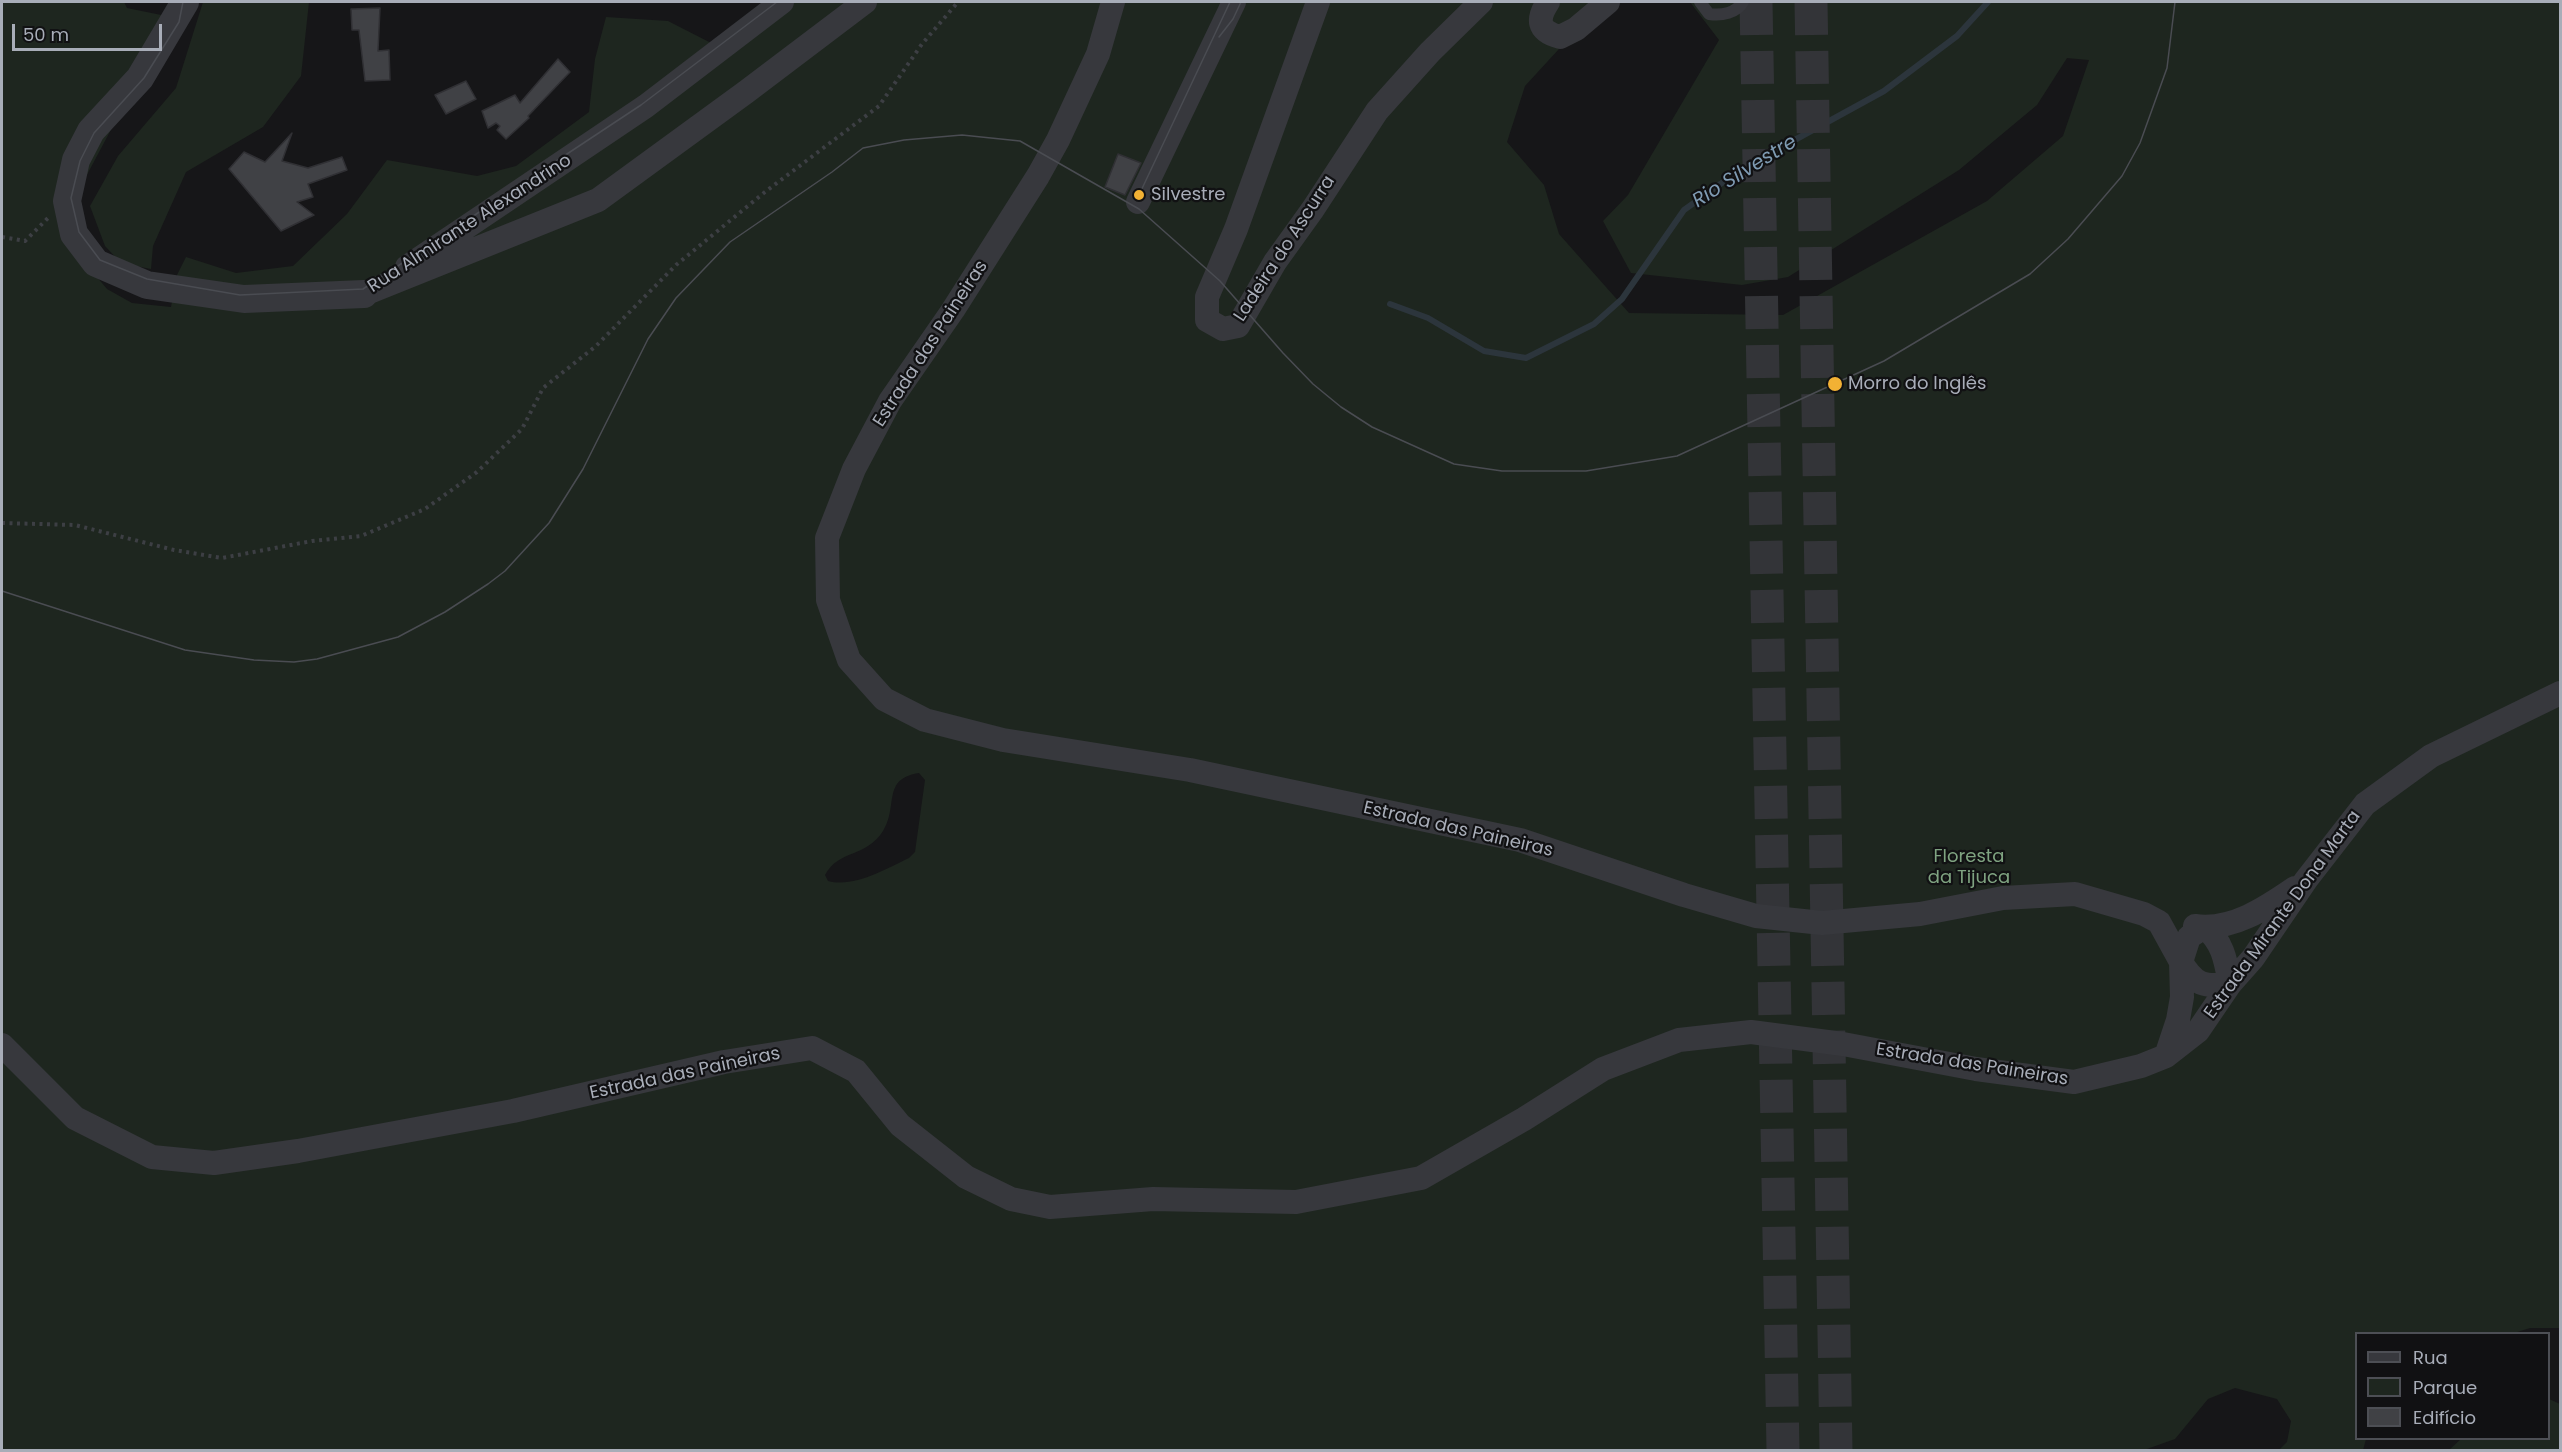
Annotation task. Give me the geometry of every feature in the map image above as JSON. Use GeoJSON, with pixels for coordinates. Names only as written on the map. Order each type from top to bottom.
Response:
{"type":"FeatureCollection","features":[{"type":"Feature","properties":{"kind":"street","name":"Rua Almirante Alexandrino"},"geometry":{"type":"LineString","coordinates":[[185,2],[140,78],[91,131],[76,160],[67,201],[74,234],[96,263],[147,285],[244,299],[364,294],[489,214],[646,106],[782,2]]}},
{"type":"Feature","properties":{"kind":"street"},"geometry":{"type":"LineString","coordinates":[[364,294],[598,200],[765,79],[865,2]]}},
{"type":"Feature","properties":{"kind":"street","name":"Estrada das Paineiras"},"geometry":{"type":"LineString","coordinates":[[1113,2],[1098,54],[1058,140],[1038,176],[890,401],[854,470],[826,538],[828,600],[845,650],[849,660],[884,699],[925,720],[1003,740],[1190,770],[1520,840],[1684,895],[1756,916],[1822,923],[1920,914],[2003,898],[2075,894],[2144,914],[2159,922],[2204,927],[2230,923],[2267,907],[2306,880]]}},
{"type":"Feature","properties":{"kind":"street"},"geometry":{"type":"LineString","coordinates":[[1138,202],[1234,2]]}},
{"type":"Feature","properties":{"kind":"street","name":"Ladeira do Ascurra"},"geometry":{"type":"LineString","coordinates":[[1318,2],[1236,229],[1207,297],[1207,320],[1222,329],[1238,326],[1275,262],[1313,209],[1377,111],[1430,52],[1481,2]]}},
{"type":"Feature","properties":{"kind":"street"},"geometry":{"type":"LineString","coordinates":[[1548,2],[1539,16],[1540,27],[1549,34],[1560,37],[1576,28],[1608,2]]}},
{"type":"Feature","properties":{"kind":"street","name":"Estrada Mirante Dona Marta"},"geometry":{"type":"LineString","coordinates":[[2166,1056],[2198,1031],[2230,984],[2253,958],[2306,880],[2365,804],[2431,756],[2560,693]]}},
{"type":"Feature","properties":{"kind":"street"},"geometry":{"type":"LineString","coordinates":[[2159,922],[2181,962],[2190,977],[2201,984],[2230,984],[2222,950],[2213,934],[2204,927],[2189,937],[2181,962],[2182,997],[2178,1020],[2166,1056]]}},
{"type":"Feature","properties":{"kind":"street","name":"Estrada das Paineiras"},"geometry":{"type":"LineString","coordinates":[[2,1045],[75,1118],[152,1157],[214,1163],[298,1151],[513,1112],[724,1062],[812,1048],[856,1071],[900,1125],[966,1177],[1011,1199],[1050,1207],[1153,1199],[1296,1202],[1421,1179],[1524,1119],[1603,1069],[1678,1040],[1751,1032],[1843,1044],[1977,1070],[2074,1082],[2141,1066],[2166,1056]]}},
{"type":"Feature","properties":{"kind":"lane"},"geometry":{"type":"LineString","coordinates":[[1700,2],[1709,14],[1721,16],[1740,7],[1743,2]]}},
{"type":"Feature","properties":{"kind":"path"},"geometry":{"type":"LineString","coordinates":[[2,523],[75,525],[174,550],[222,558],[312,541],[361,536],[425,508],[477,472],[522,429],[543,388],[596,346],[676,265],[765,192],[879,106],[922,44],[958,2]]}},
{"type":"Feature","properties":{"kind":"path"},"geometry":{"type":"LineString","coordinates":[[2,237],[25,241],[67,201]]}},
{"type":"Feature","properties":{"kind":"green space","name":"Floresta da Tijuca"},"geometry":{"type":"Polygon","coordinates":[[[2,2],[124,2],[127,8],[171,17],[65,216],[75,251],[107,289],[132,303],[171,307],[177,275],[186,257],[236,273],[293,266],[347,214],[387,160],[477,176],[516,166],[589,112],[595,59],[606,17],[668,21],[715,45],[773,2],[1613,2],[1581,25],[1525,86],[1507,142],[1544,185],[1559,234],[1629,313],[1783,315],[1987,201],[2063,136],[2089,60],[2067,58],[2037,105],[1959,170],[1788,277],[1742,285],[1631,273],[1603,221],[1628,195],[1719,40],[1690,2],[2560,2],[2560,1328],[2530,1328],[2517,1332],[2355,1332],[2355,1440],[2366,1440],[2363,1450],[2279,1450],[2287,1442],[2291,1421],[2277,1399],[2235,1388],[2208,1399],[2175,1439],[2144,1450],[2,1450],[2,2]],[[919,773],[907,776],[895,787],[888,822],[876,840],[869,846],[838,861],[825,875],[828,881],[859,880],[909,858],[915,852],[925,780],[919,773]]]}},
{"type":"Feature","properties":{"kind":"green space"},"geometry":{"type":"Polygon","coordinates":[[[203,2],[309,2],[301,76],[263,127],[186,172],[153,246],[151,269],[121,263],[105,246],[90,206],[118,156],[176,88],[203,2]]]}},
{"type":"Feature","properties":{"kind":"green space"},"geometry":{"type":"Polygon","coordinates":[[[2550,1399],[2560,1404],[2560,1450],[2449,1450],[2460,1440],[2550,1440],[2550,1399]]]}},
{"type":"Feature","properties":{"kind":"building"},"geometry":{"type":"Polygon","coordinates":[[[380,8],[378,51],[389,50],[390,80],[365,81],[359,30],[352,30],[351,9],[380,8]]]}},
{"type":"Feature","properties":{"kind":"building"},"geometry":{"type":"Polygon","coordinates":[[[558,59],[570,72],[528,116],[529,118],[506,139],[497,130],[500,126],[496,123],[488,128],[482,111],[515,95],[520,103],[558,59]]]}},
{"type":"Feature","properties":{"kind":"building"},"geometry":{"type":"Polygon","coordinates":[[[466,81],[476,99],[446,114],[435,95],[466,81]]]}},
{"type":"Feature","properties":{"kind":"building"},"geometry":{"type":"Polygon","coordinates":[[[292,133],[282,161],[308,168],[342,157],[347,170],[308,184],[313,197],[297,202],[314,215],[281,231],[229,169],[244,152],[265,162],[292,133]]]}},
{"type":"Feature","properties":{"kind":"building"},"geometry":{"type":"Polygon","coordinates":[[[1118,154],[1141,163],[1125,195],[1105,187],[1118,154]]]}},
{"type":"Feature","properties":{"kind":"waterway","name":"Rio Silvestre"},"geometry":{"type":"LineString","coordinates":[[1390,304],[1428,318],[1484,351],[1526,358],[1594,324],[1622,299],[1684,210],[1740,170],[1884,91],[1957,36],[1988,2]]}},
{"type":"Feature","properties":{"kind":"tunnel"},"geometry":{"type":"LineString","coordinates":[[1756,2],[1783,1450]]}},
{"type":"Feature","properties":{"kind":"tunnel"},"geometry":{"type":"LineString","coordinates":[[1811,2],[1836,1450]]}},
{"type":"Feature","properties":{"kind":"tram line"},"geometry":{"type":"LineString","coordinates":[[183,2],[179,22],[144,78],[94,133],[80,161],[71,198],[79,232],[100,260],[147,279],[240,295],[363,289],[641,105],[777,2]]}},
{"type":"Feature","properties":{"kind":"tram line"},"geometry":{"type":"LineString","coordinates":[[1139,195],[1230,2]]}},
{"type":"Feature","properties":{"kind":"tram line"},"geometry":{"type":"LineString","coordinates":[[1219,37],[1233,19],[1241,2]]}},
{"type":"Feature","properties":{"kind":"tram line"},"geometry":{"type":"LineString","coordinates":[[2,591],[185,650],[254,660],[294,662],[317,659],[398,637],[445,612],[488,584],[505,571],[549,523],[583,469],[648,339],[676,298],[730,242],[863,148],[904,140],[962,135],[1020,141],[1139,209],[1220,281],[1283,353],[1313,384],[1341,407],[1372,427],[1454,464],[1502,471],[1586,471],[1677,456],[1884,361],[2030,274],[2068,239],[2122,176],[2140,143],[2167,68],[2175,2]]}},
{"type":"Feature","properties":{"kind":"place","name":"Silvestre"},"geometry":{"type":"Point","coordinates":[1139,195]}},
{"type":"Feature","properties":{"kind":"place","name":"Morro do Inglês"},"geometry":{"type":"Point","coordinates":[1835,384]}}]}
